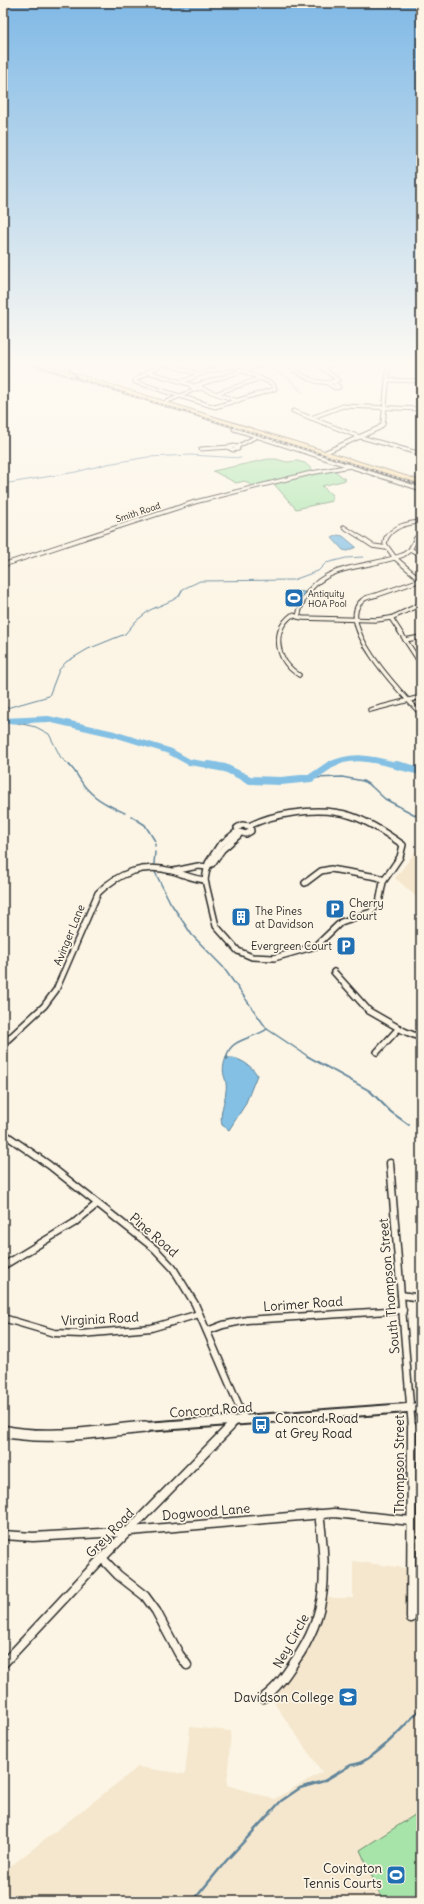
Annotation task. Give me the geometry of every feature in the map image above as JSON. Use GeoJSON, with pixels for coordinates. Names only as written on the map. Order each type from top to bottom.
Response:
{"type":"FeatureCollection","features":[{"type":"Feature","properties":{"kind":"main road"},"geometry":{"type":"LineString","coordinates":[[317,451],[421,483]]}},
{"type":"Feature","properties":{"kind":"main road","name":"Concord Road"},"geometry":{"type":"LineString","coordinates":[[3,1431],[17,1434],[44,1435],[416,1407]]}},
{"type":"Feature","properties":{"kind":"street"},"geometry":{"type":"LineString","coordinates":[[303,451],[421,489]]}},
{"type":"Feature","properties":{"kind":"street"},"geometry":{"type":"LineString","coordinates":[[324,453],[329,451]]}},
{"type":"Feature","properties":{"kind":"street"},"geometry":{"type":"LineString","coordinates":[[410,451],[421,454]]}},
{"type":"Feature","properties":{"kind":"street","name":"Smith Road"},"geometry":{"type":"LineString","coordinates":[[3,565],[195,502],[311,473],[351,466]]}},
{"type":"Feature","properties":{"kind":"street"},"geometry":{"type":"LineString","coordinates":[[421,522],[407,523],[392,529],[386,538],[387,548],[395,558],[421,580],[358,603],[355,608],[355,620],[371,654],[421,714]]}},
{"type":"Feature","properties":{"kind":"street"},"geometry":{"type":"LineString","coordinates":[[344,527],[373,546],[387,548]]}},
{"type":"Feature","properties":{"kind":"street"},"geometry":{"type":"LineString","coordinates":[[298,617],[299,605],[306,593],[317,582],[327,576],[355,566],[395,558],[411,550],[421,532]]}},
{"type":"Feature","properties":{"kind":"street"},"geometry":{"type":"LineString","coordinates":[[411,550],[421,554]]}},
{"type":"Feature","properties":{"kind":"street"},"geometry":{"type":"LineString","coordinates":[[299,675],[290,669],[278,641],[278,635],[283,622],[292,615],[298,617],[376,620],[391,618],[421,604]]}},
{"type":"Feature","properties":{"kind":"street"},"geometry":{"type":"LineString","coordinates":[[391,618],[421,664]]}},
{"type":"Feature","properties":{"kind":"street"},"geometry":{"type":"LineString","coordinates":[[405,640],[421,637]]}},
{"type":"Feature","properties":{"kind":"street"},"geometry":{"type":"LineString","coordinates":[[370,710],[421,697]]}},
{"type":"Feature","properties":{"kind":"street"},"geometry":{"type":"LineString","coordinates":[[313,810],[333,810],[357,818],[394,838],[403,845],[402,855],[384,880],[379,903],[370,913],[341,922],[322,942],[316,946],[285,956],[264,959],[252,957],[238,951],[217,929],[211,911],[205,880],[209,866],[222,850],[239,835],[237,828],[240,826],[251,825],[279,817],[280,815],[313,810]]}},
{"type":"Feature","properties":{"kind":"street"},"geometry":{"type":"LineString","coordinates":[[238,833],[244,834],[250,832],[252,829],[251,825]]}},
{"type":"Feature","properties":{"kind":"street","name":"Avinger Lane"},"geometry":{"type":"LineString","coordinates":[[172,871],[198,866],[209,866]]}},
{"type":"Feature","properties":{"kind":"street","name":"Avinger Lane"},"geometry":{"type":"LineString","coordinates":[[3,1044],[40,1009],[56,990],[89,912],[103,886],[115,877],[132,870],[152,868],[172,871],[205,880]]}},
{"type":"Feature","properties":{"kind":"street"},"geometry":{"type":"LineString","coordinates":[[305,883],[321,871],[331,869],[377,877],[384,880]]}},
{"type":"Feature","properties":{"kind":"street"},"geometry":{"type":"LineString","coordinates":[[334,972],[370,1011],[398,1028],[421,1038]]}},
{"type":"Feature","properties":{"kind":"street"},"geometry":{"type":"LineString","coordinates":[[377,1052],[398,1028]]}},
{"type":"Feature","properties":{"kind":"street","name":"Pine Road"},"geometry":{"type":"LineString","coordinates":[[3,1133],[44,1161],[164,1258],[179,1276],[207,1331],[241,1420]]}},
{"type":"Feature","properties":{"kind":"street","name":"South Thompson Street"},"geometry":{"type":"LineString","coordinates":[[390,1163],[403,1310],[416,1407]]}},
{"type":"Feature","properties":{"kind":"street"},"geometry":{"type":"LineString","coordinates":[[3,1266],[69,1227],[97,1204]]}},
{"type":"Feature","properties":{"kind":"street"},"geometry":{"type":"LineString","coordinates":[[402,1295],[421,1298]]}},
{"type":"Feature","properties":{"kind":"street","name":"Lorimer Road"},"geometry":{"type":"LineString","coordinates":[[207,1331],[223,1325],[247,1320],[403,1310]]}},
{"type":"Feature","properties":{"kind":"street","name":"Virginia Road"},"geometry":{"type":"LineString","coordinates":[[3,1318],[54,1333],[81,1334],[150,1328],[199,1314]]}},
{"type":"Feature","properties":{"kind":"street","name":"Thompson Street"},"geometry":{"type":"LineString","coordinates":[[411,1618],[411,1521],[416,1407]]}},
{"type":"Feature","properties":{"kind":"street","name":"Grey Road"},"geometry":{"type":"LineString","coordinates":[[3,1664],[128,1531],[241,1420]]}},
{"type":"Feature","properties":{"kind":"street","name":"Dogwood Lane"},"geometry":{"type":"LineString","coordinates":[[3,1535],[32,1537],[128,1531],[343,1513],[411,1521]]}},
{"type":"Feature","properties":{"kind":"street","name":"Ney Circle"},"geometry":{"type":"LineString","coordinates":[[262,1698],[278,1687],[302,1652],[318,1619],[323,1580],[319,1514]]}},
{"type":"Feature","properties":{"kind":"street"},"geometry":{"type":"LineString","coordinates":[[102,1558],[118,1576],[145,1596],[156,1611],[179,1654],[187,1665]]}},
{"type":"Feature","properties":{"kind":"shaded area"},"geometry":{"type":"Polygon","coordinates":[[[421,845],[421,901],[395,878],[421,845]]]}},
{"type":"Feature","properties":{"kind":"shaded area","name":"Davidson College"},"geometry":{"type":"Polygon","coordinates":[[[414,1489],[421,1490],[421,1901],[3,1901],[3,1872],[138,1767],[185,1774],[190,1727],[231,1731],[227,1785],[274,1799],[322,1772],[272,1700],[279,1693],[313,1642],[322,1619],[326,1598],[353,1598],[353,1561],[412,1569],[414,1489]]]}},
{"type":"Feature","properties":{"kind":"green space"},"geometry":{"type":"Polygon","coordinates":[[[268,459],[305,463],[316,473],[334,470],[346,480],[322,486],[332,495],[332,501],[296,509],[273,483],[254,488],[245,481],[236,483],[213,471],[268,459]]]}},
{"type":"Feature","properties":{"kind":"green space","name":"Covington Tennis Courts"},"geometry":{"type":"Polygon","coordinates":[[[421,1811],[421,1901],[383,1901],[360,1850],[421,1811]]]}},
{"type":"Feature","properties":{"kind":"water"},"geometry":{"type":"Polygon","coordinates":[[[338,535],[343,536],[356,547],[347,551],[343,550],[332,538],[338,535]]]}},
{"type":"Feature","properties":{"kind":"water","name":"Antiquity HOA Pool"},"geometry":{"type":"Polygon","coordinates":[[[293,591],[305,592],[299,602],[288,603],[285,594],[293,591]]]}},
{"type":"Feature","properties":{"kind":"water"},"geometry":{"type":"Polygon","coordinates":[[[226,1057],[243,1062],[257,1075],[245,1105],[229,1130],[222,1125],[221,1120],[226,1091],[226,1082],[223,1069],[226,1057]]]}},
{"type":"Feature","properties":{"kind":"waterway"},"geometry":{"type":"LineString","coordinates":[[3,484],[76,472],[107,464],[148,457],[191,455],[241,458]]}},
{"type":"Feature","properties":{"kind":"waterway"},"geometry":{"type":"LineString","coordinates":[[3,709],[49,696],[59,670],[66,662],[88,649],[125,634],[136,621],[150,610],[173,600],[179,596],[183,589],[200,581],[293,580],[318,571],[326,563],[346,558],[363,557]]}},
{"type":"Feature","properties":{"kind":"waterway"},"geometry":{"type":"LineString","coordinates":[[3,721],[48,719],[114,734],[169,751],[189,762],[211,765]]}},
{"type":"Feature","properties":{"kind":"waterway"},"geometry":{"type":"LineString","coordinates":[[8,721],[36,727],[49,734],[61,758],[71,766]]}},
{"type":"Feature","properties":{"kind":"waterway"},"geometry":{"type":"LineString","coordinates":[[330,765],[355,758],[363,758],[399,766]]}},
{"type":"Feature","properties":{"kind":"waterway"},"geometry":{"type":"LineString","coordinates":[[69,765],[92,794],[105,803],[125,813]]}},
{"type":"Feature","properties":{"kind":"waterway"},"geometry":{"type":"LineString","coordinates":[[211,765],[225,768],[250,780],[281,781],[311,778],[330,765]]}},
{"type":"Feature","properties":{"kind":"waterway"},"geometry":{"type":"LineString","coordinates":[[396,765],[421,771]]}},
{"type":"Feature","properties":{"kind":"waterway"},"geometry":{"type":"LineString","coordinates":[[313,778],[342,777],[363,781],[385,799],[421,818]]}},
{"type":"Feature","properties":{"kind":"waterway"},"geometry":{"type":"LineString","coordinates":[[131,816],[145,825],[155,841]]}},
{"type":"Feature","properties":{"kind":"waterway"},"geometry":{"type":"LineString","coordinates":[[154,864],[155,852]]}},
{"type":"Feature","properties":{"kind":"waterway"},"geometry":{"type":"LineString","coordinates":[[154,870],[170,902],[192,935],[223,967],[267,1029]]}},
{"type":"Feature","properties":{"kind":"waterway"},"geometry":{"type":"LineString","coordinates":[[227,1057],[232,1046],[267,1029]]}},
{"type":"Feature","properties":{"kind":"waterway"},"geometry":{"type":"LineString","coordinates":[[267,1029],[309,1057]]}},
{"type":"Feature","properties":{"kind":"waterway"},"geometry":{"type":"LineString","coordinates":[[307,1056],[370,1091],[391,1112],[409,1125]]}},
{"type":"Feature","properties":{"kind":"waterway"},"geometry":{"type":"LineString","coordinates":[[193,1901],[226,1861],[281,1801],[300,1788],[324,1781],[351,1765],[368,1758],[398,1733],[421,1708]]}},
{"type":"Feature","properties":{"kind":"railway"},"geometry":{"type":"LineString","coordinates":[[311,451],[421,485]]}},
{"type":"Feature","properties":{"kind":"place","name":"Antiquity HOA Pool"},"geometry":{"type":"Point","coordinates":[294,598]}},
{"type":"Feature","properties":{"kind":"place","name":"Cherry Court"},"geometry":{"type":"Point","coordinates":[335,909]}},
{"type":"Feature","properties":{"kind":"place","name":"The Pines at Davidson"},"geometry":{"type":"Point","coordinates":[241,917]}},
{"type":"Feature","properties":{"kind":"place","name":"Evergreen Court"},"geometry":{"type":"Point","coordinates":[346,946]}},
{"type":"Feature","properties":{"kind":"place","name":"Concord Road at Grey Road"},"geometry":{"type":"Point","coordinates":[261,1425]}},
{"type":"Feature","properties":{"kind":"place","name":"Davidson College"},"geometry":{"type":"Point","coordinates":[348,1697]}},
{"type":"Feature","properties":{"kind":"place","name":"Covington Tennis Courts"},"geometry":{"type":"Point","coordinates":[396,1875]}}]}
